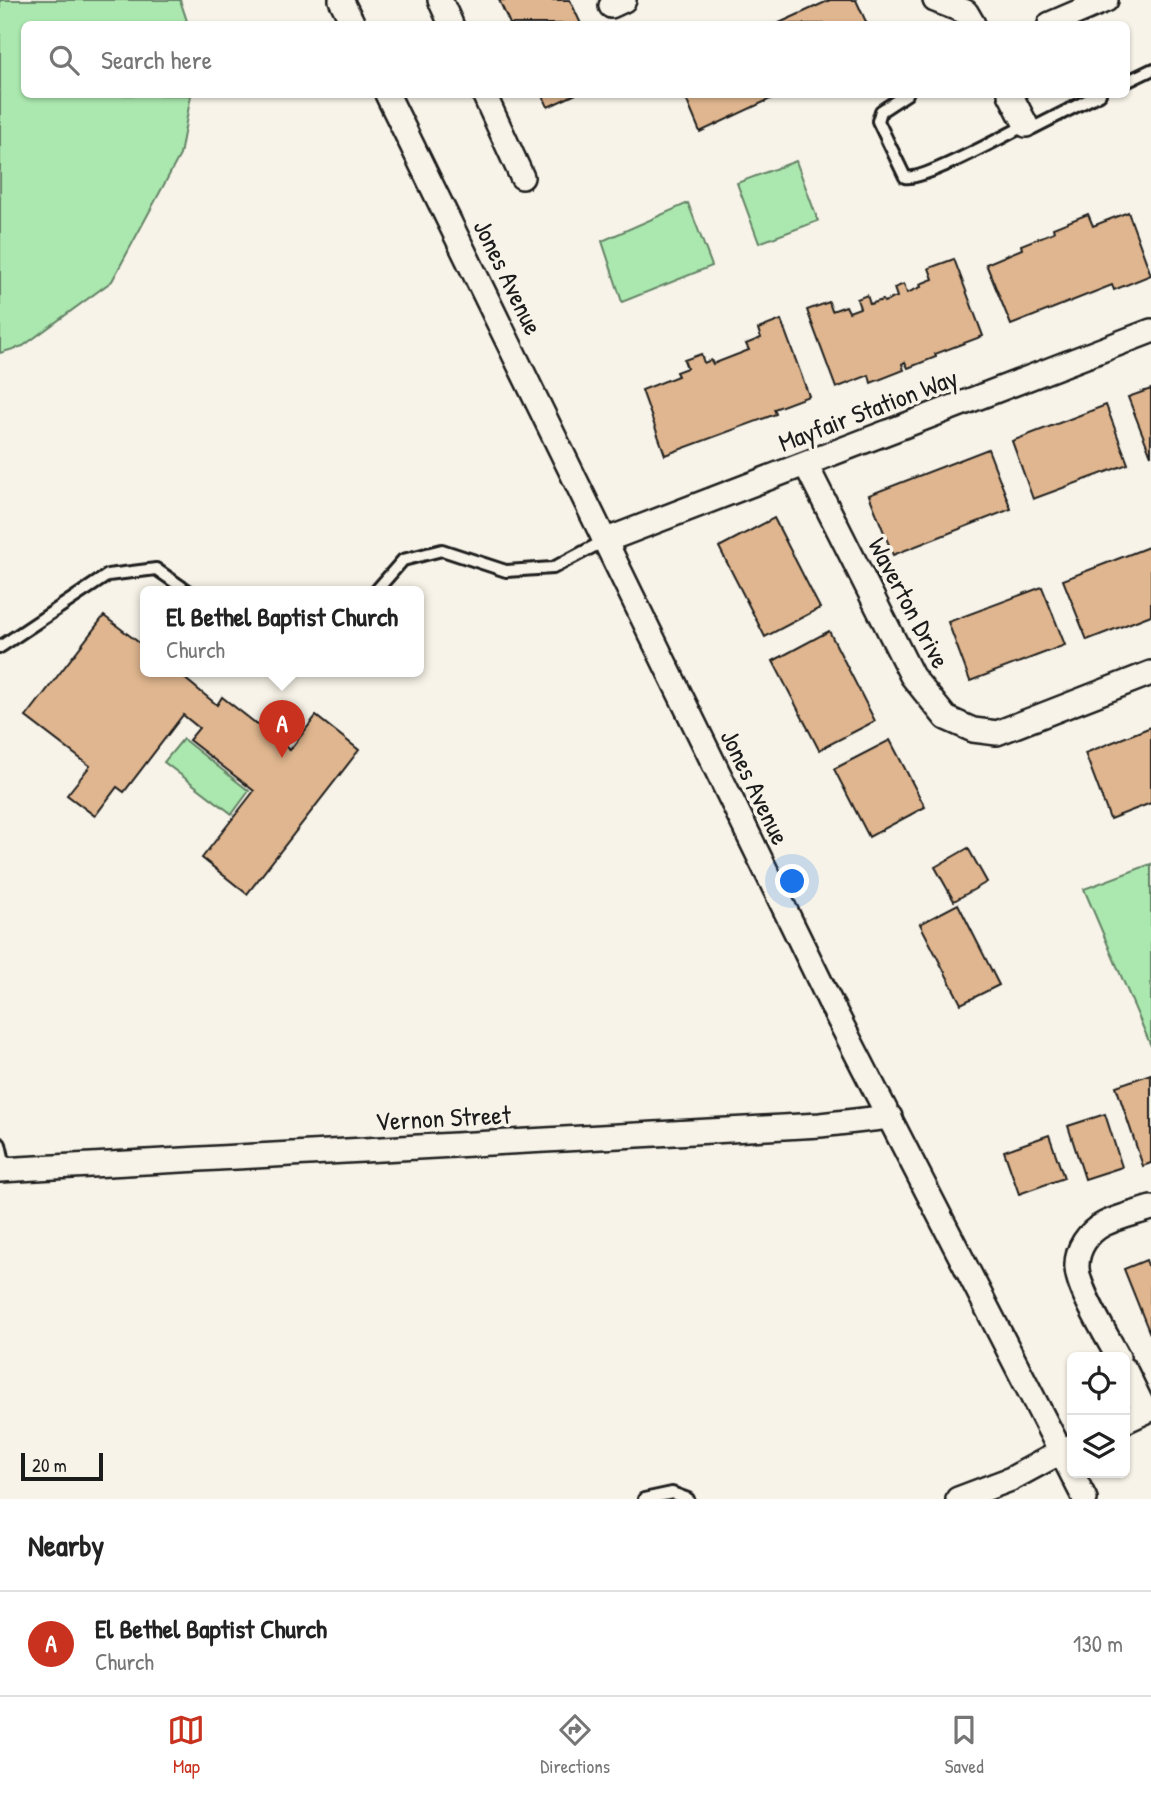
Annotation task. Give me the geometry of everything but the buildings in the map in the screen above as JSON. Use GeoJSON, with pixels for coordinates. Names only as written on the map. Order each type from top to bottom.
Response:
{"type":"FeatureCollection","features":[{"type":"Feature","properties":{"kind":"street"},"geometry":{"type":"LineString","coordinates":[[341,0],[352,21]]}},
{"type":"Feature","properties":{"kind":"street"},"geometry":{"type":"LineString","coordinates":[[440,0],[450,21]]}},
{"type":"Feature","properties":{"kind":"street"},"geometry":{"type":"LineString","coordinates":[[934,0],[970,12]]}},
{"type":"Feature","properties":{"kind":"street"},"geometry":{"type":"LineString","coordinates":[[1057,21],[1106,0]]}},
{"type":"Feature","properties":{"kind":"street","name":"Jones Avenue"},"geometry":{"type":"LineString","coordinates":[[389,98],[832,1006],[1066,1449],[1085,1499]]}},
{"type":"Feature","properties":{"kind":"street"},"geometry":{"type":"LineString","coordinates":[[486,98],[522,177]]}},
{"type":"Feature","properties":{"kind":"street"},"geometry":{"type":"LineString","coordinates":[[1012,98],[1026,125]]}},
{"type":"Feature","properties":{"kind":"street","name":"Mayfair Station Way"},"geometry":{"type":"LineString","coordinates":[[604,541],[1151,331]]}},
{"type":"Feature","properties":{"kind":"street","name":"Waverton Drive"},"geometry":{"type":"LineString","coordinates":[[806,464],[912,676],[946,718],[973,730],[997,733],[1151,673]]}},
{"type":"Feature","properties":{"kind":"street","name":"Vernon Street"},"geometry":{"type":"LineString","coordinates":[[3,1170],[821,1125],[890,1117]]}},
{"type":"Feature","properties":{"kind":"street"},"geometry":{"type":"LineString","coordinates":[[1115,1352],[1082,1286],[1077,1269],[1079,1251],[1091,1233],[1105,1224],[1151,1208]]}},
{"type":"Feature","properties":{"kind":"street"},"geometry":{"type":"LineString","coordinates":[[1130,1385],[1140,1414]]}},
{"type":"Feature","properties":{"kind":"street"},"geometry":{"type":"LineString","coordinates":[[958,1499],[1011,1479],[1066,1449]]}},
{"type":"Feature","properties":{"kind":"lane"},"geometry":{"type":"LineString","coordinates":[[1130,80],[1151,70]]}},
{"type":"Feature","properties":{"kind":"lane"},"geometry":{"type":"LineString","coordinates":[[901,98],[881,111],[878,121],[905,177],[909,178],[929,172],[1026,125],[1033,128],[1092,98]]}},
{"type":"Feature","properties":{"kind":"lane"},"geometry":{"type":"LineString","coordinates":[[381,586],[403,560],[442,550],[506,571],[553,568],[604,541]]}},
{"type":"Feature","properties":{"kind":"lane"},"geometry":{"type":"LineString","coordinates":[[0,647],[108,575],[156,569],[180,586]]}},
{"type":"Feature","properties":{"kind":"lane"},"geometry":{"type":"LineString","coordinates":[[0,1144],[3,1170]]}},
{"type":"Feature","properties":{"kind":"lane"},"geometry":{"type":"LineString","coordinates":[[644,1499],[672,1493],[688,1499]]}},
{"type":"Feature","properties":{"kind":"green space"},"geometry":{"type":"Polygon","coordinates":[[[0,0],[180,0],[187,21],[21,21],[21,98],[190,98],[180,155],[112,281],[23,346],[0,353],[0,0]]]}},
{"type":"Feature","properties":{"kind":"green space"},"geometry":{"type":"Polygon","coordinates":[[[796,161],[818,221],[759,243],[737,183],[796,161]]]}},
{"type":"Feature","properties":{"kind":"green space"},"geometry":{"type":"Polygon","coordinates":[[[688,203],[712,266],[622,302],[602,241],[688,203]]]}},
{"type":"Feature","properties":{"kind":"green space"},"geometry":{"type":"Polygon","coordinates":[[[183,739],[249,791],[232,814],[164,762],[183,739]]]}},
{"type":"Feature","properties":{"kind":"green space"},"geometry":{"type":"Polygon","coordinates":[[[1151,864],[1151,1046],[1084,889],[1151,864]]]}},
{"type":"Feature","properties":{"kind":"place","name":"El Bethel Baptist Church"},"geometry":{"type":"Point","coordinates":[282,758]}}]}
